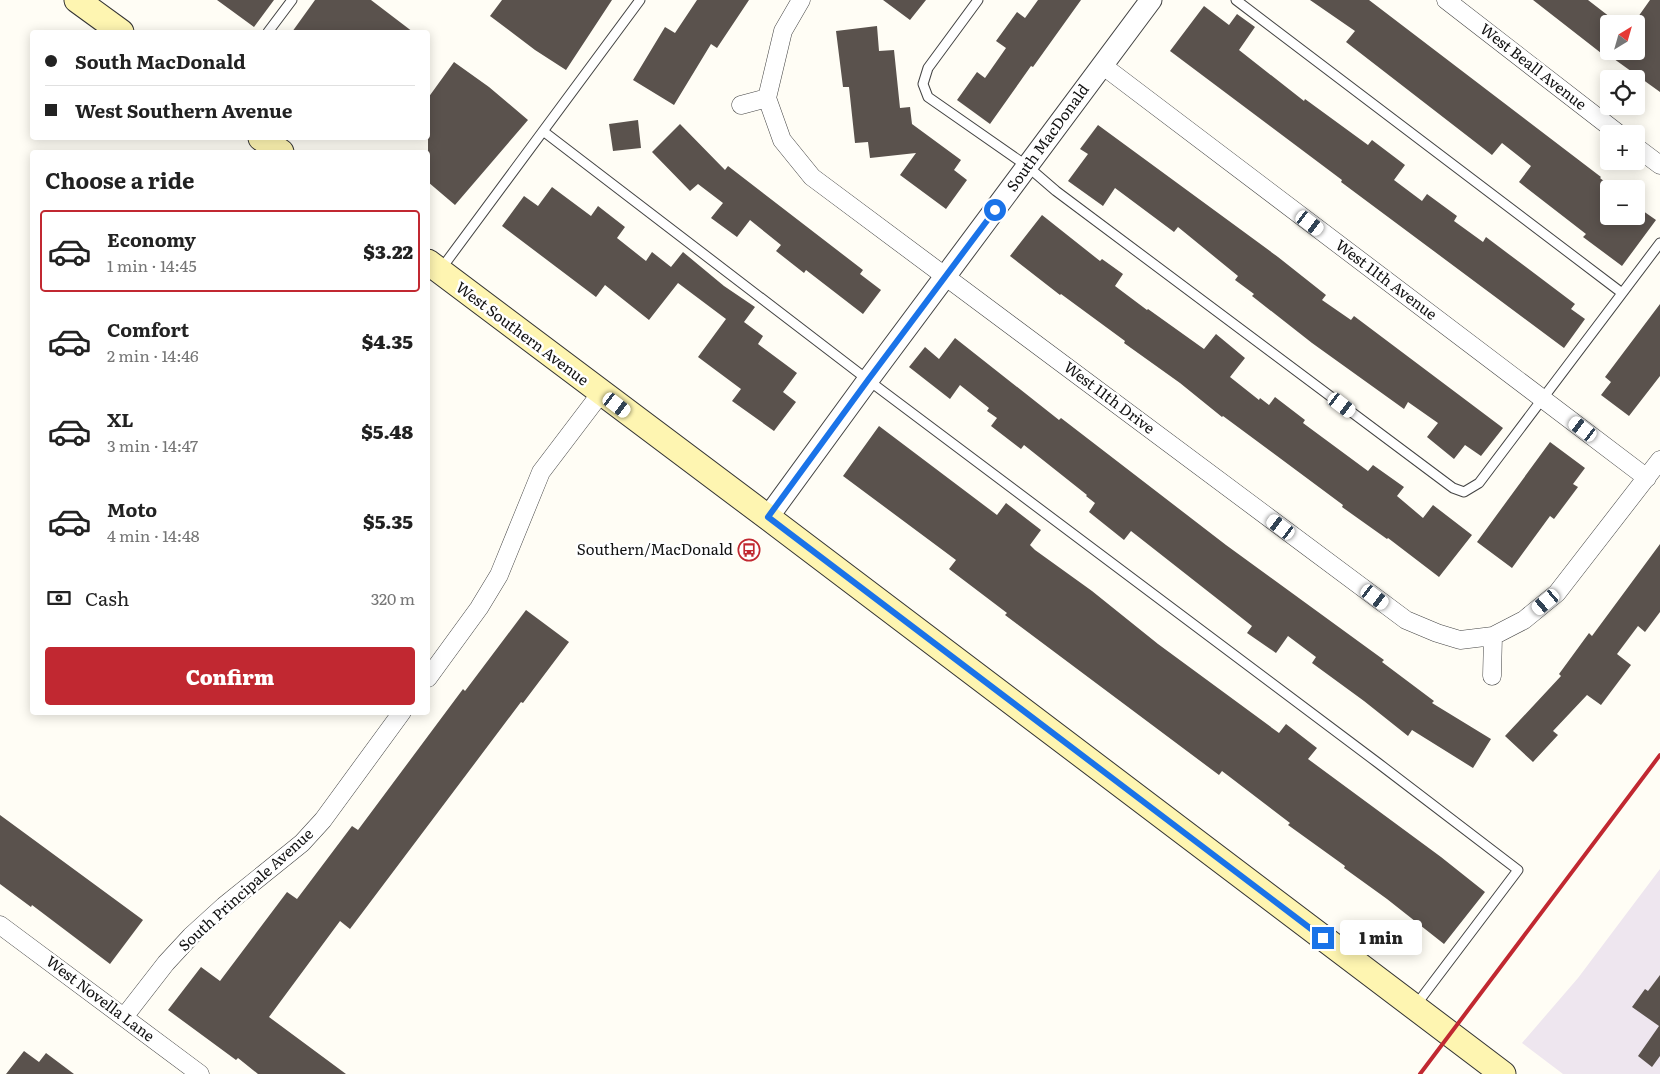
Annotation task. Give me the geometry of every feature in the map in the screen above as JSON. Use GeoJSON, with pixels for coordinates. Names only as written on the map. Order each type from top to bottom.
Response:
{"type":"FeatureCollection","features":[{"type":"Feature","properties":{"kind":"main road"},"geometry":{"type":"LineString","coordinates":[[77,0],[118,30]]}},
{"type":"Feature","properties":{"kind":"main road"},"geometry":{"type":"LineString","coordinates":[[264,140],[278,150]]}},
{"type":"Feature","properties":{"kind":"main road","name":"West Southern Avenue"},"geometry":{"type":"LineString","coordinates":[[434,267],[768,517],[1415,1007],[1499,1073]]}},
{"type":"Feature","properties":{"kind":"street"},"geometry":{"type":"LineString","coordinates":[[741,105],[767,98],[783,31],[801,0]]}},
{"type":"Feature","properties":{"kind":"street","name":"South MacDonald"},"geometry":{"type":"LineString","coordinates":[[768,517],[1151,0]]}},
{"type":"Feature","properties":{"kind":"street","name":"West Beall Avenue"},"geometry":{"type":"LineString","coordinates":[[1446,0],[1607,125]]}},
{"type":"Feature","properties":{"kind":"street","name":"West 11th Avenue"},"geometry":{"type":"LineString","coordinates":[[1102,65],[1647,478]]}},
{"type":"Feature","properties":{"kind":"street","name":"West 11th Drive"},"geometry":{"type":"LineString","coordinates":[[767,98],[782,140],[812,177],[1406,620],[1460,640],[1493,636]]}},
{"type":"Feature","properties":{"kind":"street"},"geometry":{"type":"LineString","coordinates":[[1645,154],[1660,166]]}},
{"type":"Feature","properties":{"kind":"street"},"geometry":{"type":"LineString","coordinates":[[430,675],[479,608],[499,574],[540,472],[602,393]]}},
{"type":"Feature","properties":{"kind":"street"},"geometry":{"type":"LineString","coordinates":[[1492,676],[1493,636],[1524,620],[1557,593],[1660,460]]}},
{"type":"Feature","properties":{"kind":"street","name":"South Principale Avenue"},"geometry":{"type":"LineString","coordinates":[[124,1017],[166,962],[191,936],[224,906],[302,843],[323,820],[400,715]]}},
{"type":"Feature","properties":{"kind":"street","name":"West Novella Lane"},"geometry":{"type":"LineString","coordinates":[[1,927],[200,1074]]}},
{"type":"Feature","properties":{"kind":"lane"},"geometry":{"type":"LineString","coordinates":[[270,30],[292,0]]}},
{"type":"Feature","properties":{"kind":"lane"},"geometry":{"type":"LineString","coordinates":[[434,267],[544,131],[640,0]]}},
{"type":"Feature","properties":{"kind":"lane"},"geometry":{"type":"LineString","coordinates":[[978,0],[928,68],[923,84],[928,97],[1027,166],[1056,191],[1453,488],[1464,492],[1479,483],[1660,243]]}},
{"type":"Feature","properties":{"kind":"lane"},"geometry":{"type":"LineString","coordinates":[[1236,0],[1622,293]]}},
{"type":"Feature","properties":{"kind":"lane"},"geometry":{"type":"LineString","coordinates":[[544,131],[868,380],[1518,870],[1415,1007]]}},
{"type":"Feature","properties":{"kind":"shaded area"},"geometry":{"type":"Polygon","coordinates":[[[1660,869],[1660,1074],[1563,1074],[1522,1043],[1578,978],[1660,869]]]}},
{"type":"Feature","properties":{"kind":"building"},"geometry":{"type":"Polygon","coordinates":[[[217,0],[274,0],[254,27],[217,0]]]}},
{"type":"Feature","properties":{"kind":"building"},"geometry":{"type":"Polygon","coordinates":[[[315,0],[371,0],[410,30],[293,30],[315,0]]]}},
{"type":"Feature","properties":{"kind":"building"},"geometry":{"type":"Polygon","coordinates":[[[502,0],[612,0],[566,70],[535,50],[490,16],[502,0]]]}},
{"type":"Feature","properties":{"kind":"building"},"geometry":{"type":"Polygon","coordinates":[[[697,0],[749,0],[717,48],[711,44],[674,105],[633,80],[665,27],[675,33],[697,0]]]}},
{"type":"Feature","properties":{"kind":"building"},"geometry":{"type":"Polygon","coordinates":[[[883,0],[926,0],[910,20],[883,0]]]}},
{"type":"Feature","properties":{"kind":"building"},"geometry":{"type":"Polygon","coordinates":[[[1038,0],[1081,0],[990,124],[957,100],[977,72],[985,78],[1006,48],[996,41],[1017,12],[1025,18],[1038,0]]]}},
{"type":"Feature","properties":{"kind":"building"},"geometry":{"type":"Polygon","coordinates":[[[1310,0],[1369,0],[1601,177],[1603,180],[1600,180],[1600,225],[1645,225],[1645,212],[1656,220],[1622,266],[1583,237],[1586,234],[1519,182],[1531,166],[1502,143],[1492,155],[1346,42],[1355,31],[1310,0]]]}},
{"type":"Feature","properties":{"kind":"building"},"geometry":{"type":"Polygon","coordinates":[[[1533,0],[1588,0],[1607,15],[1600,15],[1600,52],[1533,0]]]}},
{"type":"Feature","properties":{"kind":"building"},"geometry":{"type":"Polygon","coordinates":[[[1650,0],[1660,0],[1660,92],[1645,81],[1645,70],[1629,70],[1616,60],[1645,60],[1645,15],[1639,15],[1650,0]]]}},
{"type":"Feature","properties":{"kind":"building"},"geometry":{"type":"Polygon","coordinates":[[[1204,6],[1229,25],[1237,14],[1255,27],[1239,50],[1304,101],[1305,99],[1368,145],[1372,140],[1405,165],[1394,180],[1422,201],[1427,194],[1457,216],[1454,221],[1483,242],[1486,237],[1575,304],[1571,309],[1585,319],[1564,348],[1341,182],[1342,180],[1170,51],[1204,6]]]}},
{"type":"Feature","properties":{"kind":"building"},"geometry":{"type":"Polygon","coordinates":[[[877,26],[879,51],[894,50],[900,108],[910,107],[912,124],[961,160],[954,170],[967,180],[946,209],[900,175],[916,153],[870,158],[868,142],[855,143],[849,87],[843,87],[836,31],[877,26]]]}},
{"type":"Feature","properties":{"kind":"building"},"geometry":{"type":"Polygon","coordinates":[[[454,62],[489,87],[528,120],[455,205],[430,184],[430,150],[428,150],[428,140],[430,140],[430,95],[454,62]]]}},
{"type":"Feature","properties":{"kind":"building"},"geometry":{"type":"Polygon","coordinates":[[[638,120],[641,148],[613,151],[609,124],[638,120]]]}},
{"type":"Feature","properties":{"kind":"building"},"geometry":{"type":"Polygon","coordinates":[[[680,124],[725,170],[728,166],[863,270],[860,274],[881,290],[863,314],[806,270],[804,273],[776,251],[781,245],[750,220],[737,237],[711,218],[723,203],[698,184],[690,191],[652,152],[680,124]]]}},
{"type":"Feature","properties":{"kind":"building"},"geometry":{"type":"Polygon","coordinates":[[[1098,125],[1278,257],[1326,295],[1322,300],[1351,320],[1354,316],[1503,428],[1481,456],[1465,445],[1454,459],[1427,437],[1438,423],[1408,402],[1404,409],[1312,343],[1252,296],[1254,294],[1235,280],[1238,276],[1178,227],[1174,232],[1115,188],[1103,206],[1068,181],[1088,154],[1080,149],[1098,125]]]}},
{"type":"Feature","properties":{"kind":"building"},"geometry":{"type":"Polygon","coordinates":[[[552,187],[591,216],[598,206],[625,227],[617,238],[646,261],[652,252],[671,267],[683,252],[724,286],[755,307],[744,322],[763,336],[758,344],[797,373],[783,392],[796,402],[774,431],[732,401],[741,389],[698,357],[726,319],[678,283],[649,320],[605,285],[596,297],[502,226],[524,196],[538,206],[552,187]]]}},
{"type":"Feature","properties":{"kind":"building"},"geometry":{"type":"Polygon","coordinates":[[[1042,215],[1100,261],[1102,259],[1123,274],[1115,286],[1147,310],[1204,349],[1216,334],[1245,358],[1230,377],[1259,400],[1260,398],[1269,405],[1275,397],[1305,420],[1303,423],[1368,471],[1373,465],[1404,487],[1397,496],[1423,518],[1433,505],[1472,535],[1439,577],[1388,538],[1342,507],[1343,505],[1222,417],[1180,383],[1124,343],[1125,341],[1060,295],[1010,256],[1042,215]]]}},
{"type":"Feature","properties":{"kind":"building"},"geometry":{"type":"Polygon","coordinates":[[[1660,304],[1660,376],[1629,416],[1601,395],[1611,382],[1605,377],[1660,304]]]}},
{"type":"Feature","properties":{"kind":"building"},"geometry":{"type":"Polygon","coordinates":[[[955,338],[1059,420],[1061,418],[1226,545],[1384,660],[1382,662],[1434,701],[1432,703],[1491,739],[1473,768],[1412,730],[1408,736],[1312,663],[1316,657],[1288,636],[1276,653],[1247,633],[1252,626],[1131,531],[1124,540],[1089,512],[1095,503],[1087,495],[1024,445],[1021,449],[991,426],[997,418],[987,411],[989,408],[960,385],[950,399],[909,367],[925,347],[939,359],[955,338]]]}},
{"type":"Feature","properties":{"kind":"building"},"geometry":{"type":"Polygon","coordinates":[[[879,426],[997,515],[1006,503],[1041,530],[1030,545],[1035,550],[1279,733],[1286,724],[1317,748],[1308,759],[1441,857],[1485,892],[1444,944],[1344,868],[1345,866],[1288,825],[1290,823],[1222,771],[1219,775],[1005,615],[1007,613],[949,569],[956,560],[843,476],[879,426]]]}},
{"type":"Feature","properties":{"kind":"building"},"geometry":{"type":"Polygon","coordinates":[[[1550,442],[1585,468],[1573,484],[1578,487],[1554,519],[1550,516],[1512,568],[1477,542],[1550,442]]]}},
{"type":"Feature","properties":{"kind":"building"},"geometry":{"type":"Polygon","coordinates":[[[1660,544],[1660,612],[1645,632],[1638,626],[1617,654],[1631,665],[1601,705],[1587,695],[1553,731],[1558,735],[1533,762],[1505,736],[1561,676],[1559,674],[1589,633],[1592,636],[1660,544]]]}},
{"type":"Feature","properties":{"kind":"building"},"geometry":{"type":"Polygon","coordinates":[[[526,610],[569,642],[523,703],[521,702],[350,929],[340,921],[269,1017],[346,1074],[258,1074],[168,1010],[201,967],[220,981],[287,892],[297,899],[352,826],[358,830],[463,689],[465,691],[526,610]]]}},
{"type":"Feature","properties":{"kind":"building"},"geometry":{"type":"Polygon","coordinates":[[[0,815],[143,920],[110,964],[32,905],[31,907],[0,884],[0,815]]]}},
{"type":"Feature","properties":{"kind":"building"},"geometry":{"type":"Polygon","coordinates":[[[1660,975],[1660,1056],[1652,1067],[1638,1056],[1659,1026],[1632,1007],[1645,989],[1648,991],[1660,975]]]}},
{"type":"Feature","properties":{"kind":"building"},"geometry":{"type":"Polygon","coordinates":[[[24,1051],[39,1062],[46,1053],[74,1074],[6,1074],[24,1051]]]}},
{"type":"Feature","properties":{"kind":"railway"},"geometry":{"type":"LineString","coordinates":[[1420,1074],[1660,755]]}},
{"type":"Feature","properties":{"kind":"place","name":"Southern/MacDonald"},"geometry":{"type":"Point","coordinates":[749,550]}},
{"type":"Feature","properties":{"kind":"route"},"geometry":{"type":"LineString","coordinates":[[995,210],[768,517],[1323,938]]}}]}
